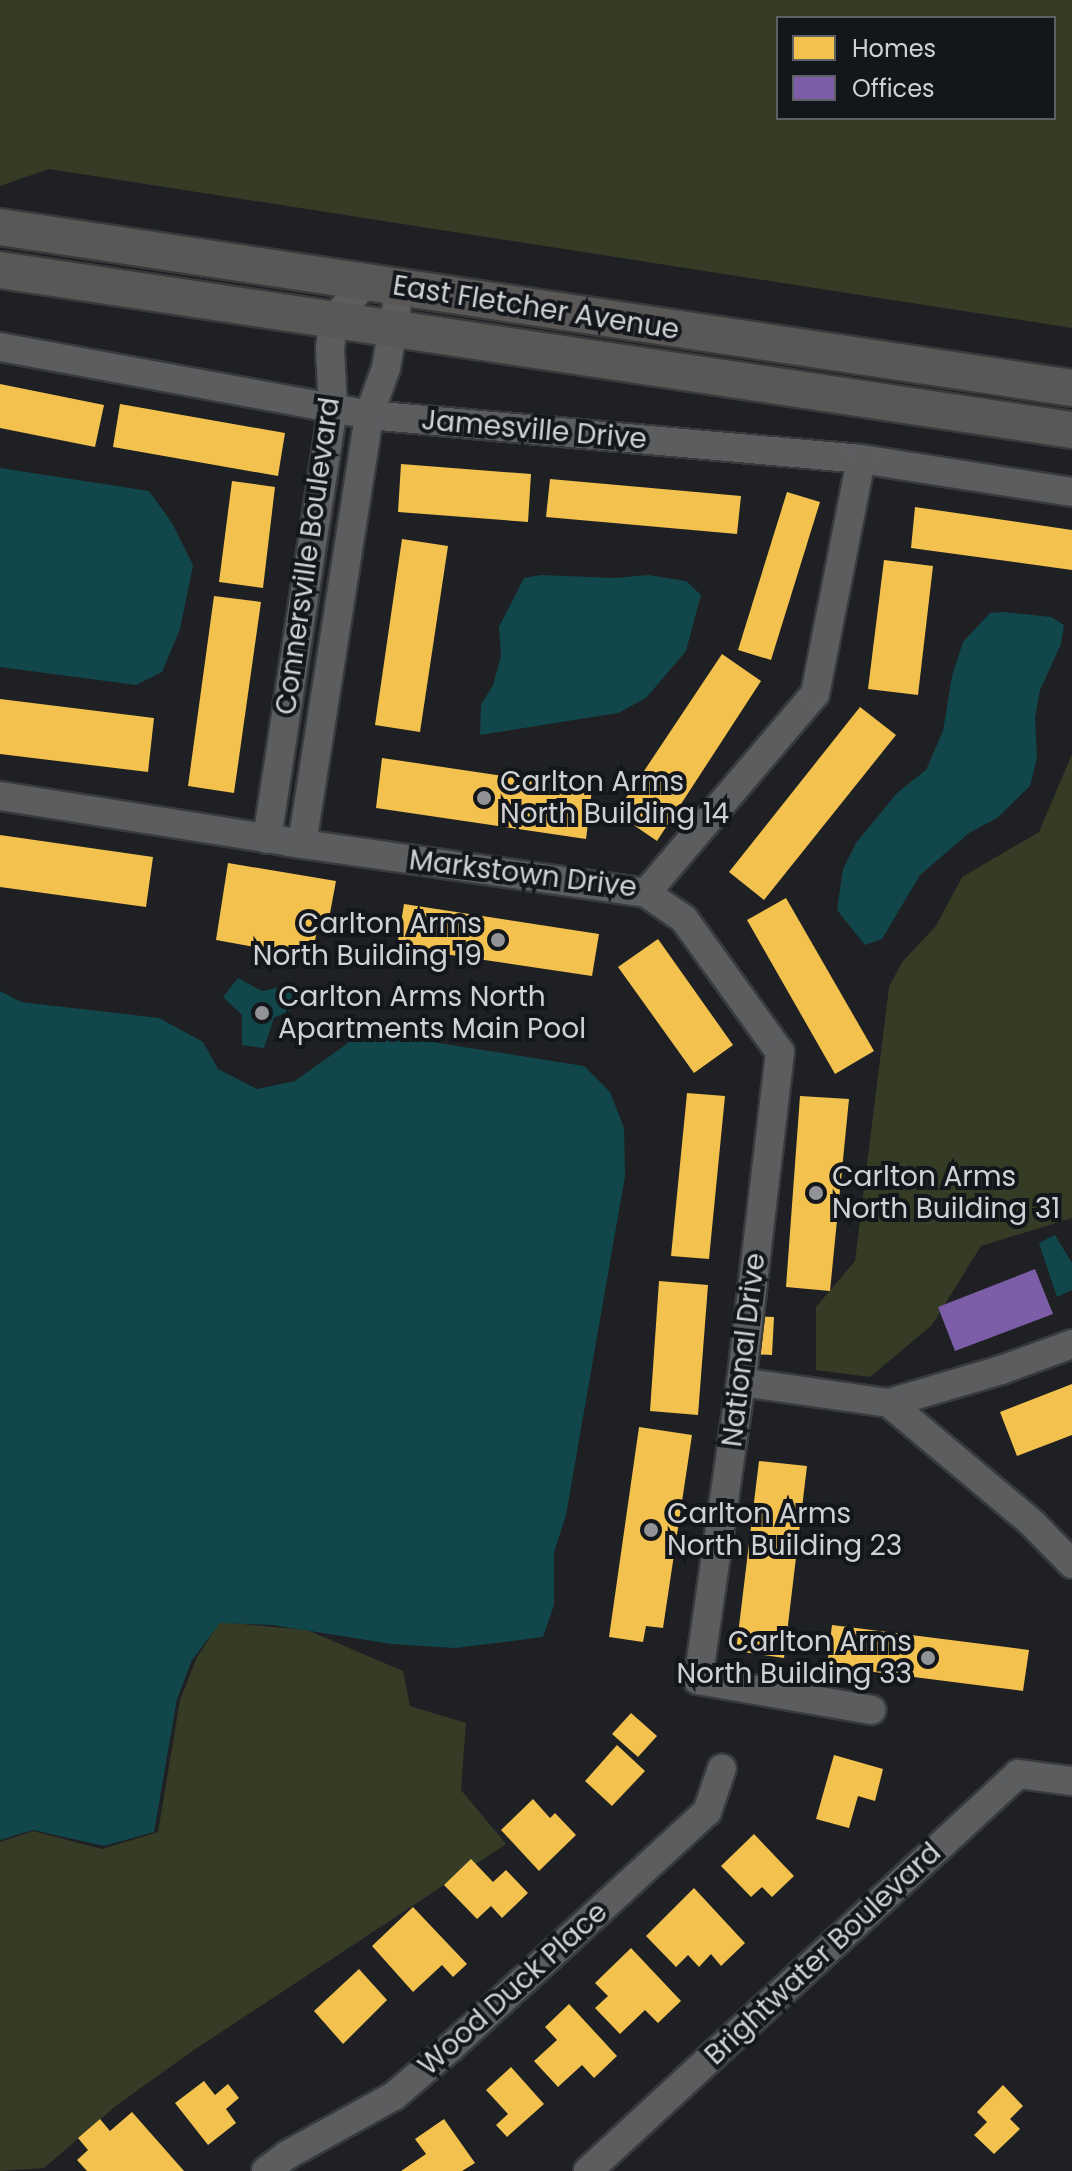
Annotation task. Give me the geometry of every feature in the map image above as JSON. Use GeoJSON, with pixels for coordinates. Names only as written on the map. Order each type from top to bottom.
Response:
{"type":"FeatureCollection","features":[{"type":"Feature","properties":{"kind":"main road","name":"East Fletcher Avenue"},"geometry":{"type":"LineString","coordinates":[[0,227],[1072,388]]}},
{"type":"Feature","properties":{"kind":"main road","name":"East Fletcher Avenue"},"geometry":{"type":"LineString","coordinates":[[0,270],[1072,430]]}},
{"type":"Feature","properties":{"kind":"street"},"geometry":{"type":"LineString","coordinates":[[334,319],[365,283]]}},
{"type":"Feature","properties":{"kind":"street","name":"Connersville Boulevard"},"geometry":{"type":"LineString","coordinates":[[302,844],[369,415],[386,368],[400,288]]}},
{"type":"Feature","properties":{"kind":"street","name":"Connersville Boulevard"},"geometry":{"type":"LineString","coordinates":[[267,839],[333,409],[330,348],[334,319]]}},
{"type":"Feature","properties":{"kind":"street","name":"Jamesville Drive"},"geometry":{"type":"LineString","coordinates":[[0,347],[369,415],[861,459],[1072,492]]}},
{"type":"Feature","properties":{"kind":"street","name":"Markstown Drive"},"geometry":{"type":"LineString","coordinates":[[0,796],[267,839],[646,893],[815,694],[861,459]]}},
{"type":"Feature","properties":{"kind":"street","name":"National Drive"},"geometry":{"type":"LineString","coordinates":[[646,893],[684,919],[780,1052],[741,1382],[698,1680],[871,1710]]}},
{"type":"Feature","properties":{"kind":"street"},"geometry":{"type":"LineString","coordinates":[[741,1382],[889,1403],[1001,1370],[1072,1344]]}},
{"type":"Feature","properties":{"kind":"street"},"geometry":{"type":"LineString","coordinates":[[889,1403],[1033,1524],[1072,1564]]}},
{"type":"Feature","properties":{"kind":"street","name":"Wood Duck Place"},"geometry":{"type":"LineString","coordinates":[[266,2171],[287,2155],[394,2096],[450,2048],[707,1812],[722,1768]]}},
{"type":"Feature","properties":{"kind":"street","name":"Brightwater Boulevard"},"geometry":{"type":"LineString","coordinates":[[588,2171],[1018,1774],[1072,1781]]}},
{"type":"Feature","properties":{"kind":"green space"},"geometry":{"type":"Polygon","coordinates":[[[0,0],[1072,0],[1072,328],[49,169],[0,186],[0,0]]]}},
{"type":"Feature","properties":{"kind":"green space"},"geometry":{"type":"Polygon","coordinates":[[[1072,754],[1072,1218],[981,1246],[932,1325],[870,1377],[816,1370],[816,1307],[855,1261],[889,987],[902,962],[936,926],[962,877],[1039,832],[1072,754]]]}},
{"type":"Feature","properties":{"kind":"green space"},"geometry":{"type":"Polygon","coordinates":[[[220,1622],[307,1630],[403,1671],[410,1706],[466,1723],[461,1790],[506,1844],[191,2052],[117,2105],[44,2168],[0,2171],[0,1842],[33,1831],[102,1849],[158,1832],[180,1700],[197,1657],[220,1622]]]}},
{"type":"Feature","properties":{"kind":"water"},"geometry":{"type":"Polygon","coordinates":[[[0,468],[149,491],[172,523],[193,565],[180,629],[162,672],[136,685],[0,667],[0,468]]]}},
{"type":"Feature","properties":{"kind":"water"},"geometry":{"type":"Polygon","coordinates":[[[541,575],[614,578],[648,575],[686,581],[701,595],[686,651],[646,698],[618,713],[480,735],[481,705],[493,685],[501,656],[499,627],[524,578],[541,575]]]}},
{"type":"Feature","properties":{"kind":"water"},"geometry":{"type":"Polygon","coordinates":[[[990,613],[1051,617],[1064,625],[1061,644],[1040,690],[1035,718],[1037,757],[1030,786],[997,818],[969,833],[920,875],[882,939],[865,945],[837,910],[843,869],[856,843],[897,793],[926,770],[943,731],[952,676],[963,642],[990,613]]]}},
{"type":"Feature","properties":{"kind":"water","name":"Carlton Arms North Apartments Main Pool"},"geometry":{"type":"Polygon","coordinates":[[[238,978],[262,991],[290,985],[297,1007],[274,1018],[264,1048],[242,1045],[242,1015],[223,997],[238,978]]]}},
{"type":"Feature","properties":{"kind":"water"},"geometry":{"type":"Polygon","coordinates":[[[0,991],[21,1002],[159,1018],[203,1042],[218,1069],[257,1089],[295,1081],[355,1038],[400,1037],[584,1066],[610,1092],[624,1128],[625,1176],[566,1515],[554,1552],[554,1605],[543,1637],[455,1648],[391,1644],[273,1625],[220,1623],[192,1660],[177,1699],[154,1832],[104,1846],[33,1830],[0,1840],[0,991]]]}},
{"type":"Feature","properties":{"kind":"water"},"geometry":{"type":"Polygon","coordinates":[[[1055,1235],[1072,1263],[1072,1290],[1057,1297],[1039,1243],[1055,1235]]]}},
{"type":"Feature","properties":{"kind":"building: Homes"},"geometry":{"type":"Polygon","coordinates":[[[0,384],[104,405],[95,447],[0,428],[0,384]]]}},
{"type":"Feature","properties":{"kind":"building: Homes"},"geometry":{"type":"Polygon","coordinates":[[[120,404],[285,433],[278,476],[113,447],[120,404]]]}},
{"type":"Feature","properties":{"kind":"building: Homes"},"geometry":{"type":"Polygon","coordinates":[[[401,464],[531,474],[528,522],[398,512],[401,464]]]}},
{"type":"Feature","properties":{"kind":"building: Homes"},"geometry":{"type":"Polygon","coordinates":[[[550,479],[741,496],[737,534],[546,517],[550,479]]]}},
{"type":"Feature","properties":{"kind":"building: Homes"},"geometry":{"type":"Polygon","coordinates":[[[232,481],[275,487],[263,588],[219,582],[232,481]]]}},
{"type":"Feature","properties":{"kind":"building: Homes"},"geometry":{"type":"Polygon","coordinates":[[[787,492],[820,502],[771,660],[738,650],[787,492]]]}},
{"type":"Feature","properties":{"kind":"building: Homes"},"geometry":{"type":"Polygon","coordinates":[[[915,507],[1072,530],[1072,570],[911,548],[915,507]]]}},
{"type":"Feature","properties":{"kind":"building: Homes"},"geometry":{"type":"Polygon","coordinates":[[[402,539],[448,546],[420,732],[375,725],[402,539]]]}},
{"type":"Feature","properties":{"kind":"building: Homes"},"geometry":{"type":"Polygon","coordinates":[[[884,560],[933,566],[918,695],[868,689],[884,560]]]}},
{"type":"Feature","properties":{"kind":"building: Homes"},"geometry":{"type":"Polygon","coordinates":[[[214,596],[261,602],[234,793],[188,786],[214,596]]]}},
{"type":"Feature","properties":{"kind":"building: Homes"},"geometry":{"type":"Polygon","coordinates":[[[722,654],[761,681],[657,841],[616,813],[722,654]]]}},
{"type":"Feature","properties":{"kind":"building: Homes"},"geometry":{"type":"Polygon","coordinates":[[[0,699],[154,718],[148,772],[0,754],[0,699]]]}},
{"type":"Feature","properties":{"kind":"building: Homes"},"geometry":{"type":"Polygon","coordinates":[[[860,707],[896,735],[764,900],[729,872],[860,707]]]}},
{"type":"Feature","properties":{"kind":"building: Homes","name":"Carlton Arms North Building 14"},"geometry":{"type":"Polygon","coordinates":[[[382,758],[592,789],[586,839],[376,808],[382,758]]]}},
{"type":"Feature","properties":{"kind":"building: Homes"},"geometry":{"type":"Polygon","coordinates":[[[0,835],[153,857],[146,907],[0,887],[0,835]]]}},
{"type":"Feature","properties":{"kind":"building: Homes"},"geometry":{"type":"Polygon","coordinates":[[[228,863],[336,881],[328,924],[319,923],[311,957],[216,940],[228,863]]]}},
{"type":"Feature","properties":{"kind":"building: Homes"},"geometry":{"type":"Polygon","coordinates":[[[786,898],[874,1051],[835,1074],[747,920],[786,898]]]}},
{"type":"Feature","properties":{"kind":"building: Homes","name":"Carlton Arms North Building 19"},"geometry":{"type":"Polygon","coordinates":[[[404,904],[599,934],[592,976],[397,947],[404,904]]]}},
{"type":"Feature","properties":{"kind":"building: Homes"},"geometry":{"type":"Polygon","coordinates":[[[658,939],[733,1045],[694,1073],[618,967],[658,939]]]}},
{"type":"Feature","properties":{"kind":"building: Homes"},"geometry":{"type":"Polygon","coordinates":[[[687,1093],[725,1096],[709,1259],[671,1256],[687,1093]]]}},
{"type":"Feature","properties":{"kind":"building: Homes","name":"Carlton Arms North Building 31"},"geometry":{"type":"Polygon","coordinates":[[[800,1096],[849,1099],[830,1291],[786,1287],[800,1096]]]}},
{"type":"Feature","properties":{"kind":"building: Homes"},"geometry":{"type":"Polygon","coordinates":[[[659,1281],[708,1285],[698,1415],[650,1411],[659,1281]]]}},
{"type":"Feature","properties":{"kind":"building: Homes"},"geometry":{"type":"Polygon","coordinates":[[[751,1316],[774,1317],[772,1355],[749,1354],[751,1316]]]}},
{"type":"Feature","properties":{"kind":"building: Homes"},"geometry":{"type":"Polygon","coordinates":[[[1072,1384],[1072,1435],[1017,1456],[1000,1412],[1072,1384]]]}},
{"type":"Feature","properties":{"kind":"building: Homes","name":"Carlton Arms North Building 23"},"geometry":{"type":"Polygon","coordinates":[[[639,1427],[692,1435],[663,1628],[646,1626],[643,1642],[609,1637],[639,1427]]]}},
{"type":"Feature","properties":{"kind":"building: Homes"},"geometry":{"type":"Polygon","coordinates":[[[759,1461],[807,1466],[784,1658],[736,1651],[759,1461]]]}},
{"type":"Feature","properties":{"kind":"building: Homes","name":"Carlton Arms North Building 33"},"geometry":{"type":"Polygon","coordinates":[[[832,1625],[1029,1650],[1023,1691],[827,1666],[832,1625]]]}},
{"type":"Feature","properties":{"kind":"building: Homes"},"geometry":{"type":"Polygon","coordinates":[[[631,1713],[657,1736],[638,1757],[612,1734],[631,1713]]]}},
{"type":"Feature","properties":{"kind":"building: Homes"},"geometry":{"type":"Polygon","coordinates":[[[617,1745],[645,1771],[612,1806],[585,1781],[617,1745]]]}},
{"type":"Feature","properties":{"kind":"building: Homes"},"geometry":{"type":"Polygon","coordinates":[[[834,1755],[883,1769],[875,1801],[858,1796],[849,1828],[816,1819],[834,1755]]]}},
{"type":"Feature","properties":{"kind":"building: Homes"},"geometry":{"type":"Polygon","coordinates":[[[533,1799],[550,1818],[555,1813],[576,1835],[539,1871],[501,1830],[533,1799]]]}},
{"type":"Feature","properties":{"kind":"building: Homes"},"geometry":{"type":"Polygon","coordinates":[[[754,1834],[794,1876],[772,1897],[762,1887],[751,1897],[721,1866],[754,1834]]]}},
{"type":"Feature","properties":{"kind":"building: Homes"},"geometry":{"type":"Polygon","coordinates":[[[471,1859],[493,1882],[506,1870],[528,1893],[502,1918],[491,1906],[477,1919],[444,1885],[471,1859]]]}},
{"type":"Feature","properties":{"kind":"building: Homes"},"geometry":{"type":"Polygon","coordinates":[[[694,1888],[745,1943],[721,1966],[711,1954],[699,1967],[688,1955],[676,1967],[646,1936],[694,1888]]]}},
{"type":"Feature","properties":{"kind":"building: Homes"},"geometry":{"type":"Polygon","coordinates":[[[413,1907],[467,1964],[453,1977],[442,1965],[413,1992],[372,1946],[413,1907]]]}},
{"type":"Feature","properties":{"kind":"building: Homes"},"geometry":{"type":"Polygon","coordinates":[[[631,1948],[681,2001],[658,2023],[645,2010],[620,2034],[595,2008],[608,1996],[595,1983],[631,1948]]]}},
{"type":"Feature","properties":{"kind":"building: Homes"},"geometry":{"type":"Polygon","coordinates":[[[359,1969],[387,2000],[343,2044],[314,2011],[359,1969]]]}},
{"type":"Feature","properties":{"kind":"building: Homes"},"geometry":{"type":"Polygon","coordinates":[[[569,2004],[617,2056],[594,2078],[582,2065],[558,2087],[534,2061],[557,2040],[545,2027],[569,2004]]]}},
{"type":"Feature","properties":{"kind":"building: Homes"},"geometry":{"type":"Polygon","coordinates":[[[511,2067],[544,2104],[507,2137],[496,2125],[508,2114],[486,2090],[511,2067]]]}},
{"type":"Feature","properties":{"kind":"building: Homes"},"geometry":{"type":"Polygon","coordinates":[[[204,2081],[215,2095],[228,2084],[239,2098],[226,2109],[236,2123],[208,2145],[175,2103],[204,2081]]]}},
{"type":"Feature","properties":{"kind":"building: Homes"},"geometry":{"type":"Polygon","coordinates":[[[1003,2085],[1023,2106],[1010,2119],[1020,2129],[994,2154],[974,2135],[987,2122],[977,2112],[1003,2085]]]}},
{"type":"Feature","properties":{"kind":"building: Homes"},"geometry":{"type":"Polygon","coordinates":[[[132,2112],[184,2171],[87,2171],[77,2160],[88,2150],[78,2138],[100,2119],[110,2131],[132,2112]]]}},
{"type":"Feature","properties":{"kind":"building: Homes"},"geometry":{"type":"Polygon","coordinates":[[[444,2119],[475,2163],[462,2171],[401,2171],[426,2154],[415,2139],[444,2119]]]}},
{"type":"Feature","properties":{"kind":"building: Offices"},"geometry":{"type":"Polygon","coordinates":[[[1035,1269],[1053,1314],[955,1351],[938,1307],[1035,1269]]]}},
{"type":"Feature","properties":{"kind":"place","name":"Carlton Arms North Building 14"},"geometry":{"type":"Point","coordinates":[484,798]}},
{"type":"Feature","properties":{"kind":"place","name":"Carlton Arms North Building 19"},"geometry":{"type":"Point","coordinates":[498,940]}},
{"type":"Feature","properties":{"kind":"place","name":"Carlton Arms North Apartments Main Pool"},"geometry":{"type":"Point","coordinates":[262,1013]}},
{"type":"Feature","properties":{"kind":"place","name":"Carlton Arms North Building 31"},"geometry":{"type":"Point","coordinates":[816,1193]}},
{"type":"Feature","properties":{"kind":"place","name":"Carlton Arms North Building 23"},"geometry":{"type":"Point","coordinates":[651,1530]}},
{"type":"Feature","properties":{"kind":"place","name":"Carlton Arms North Building 33"},"geometry":{"type":"Point","coordinates":[928,1658]}}]}
